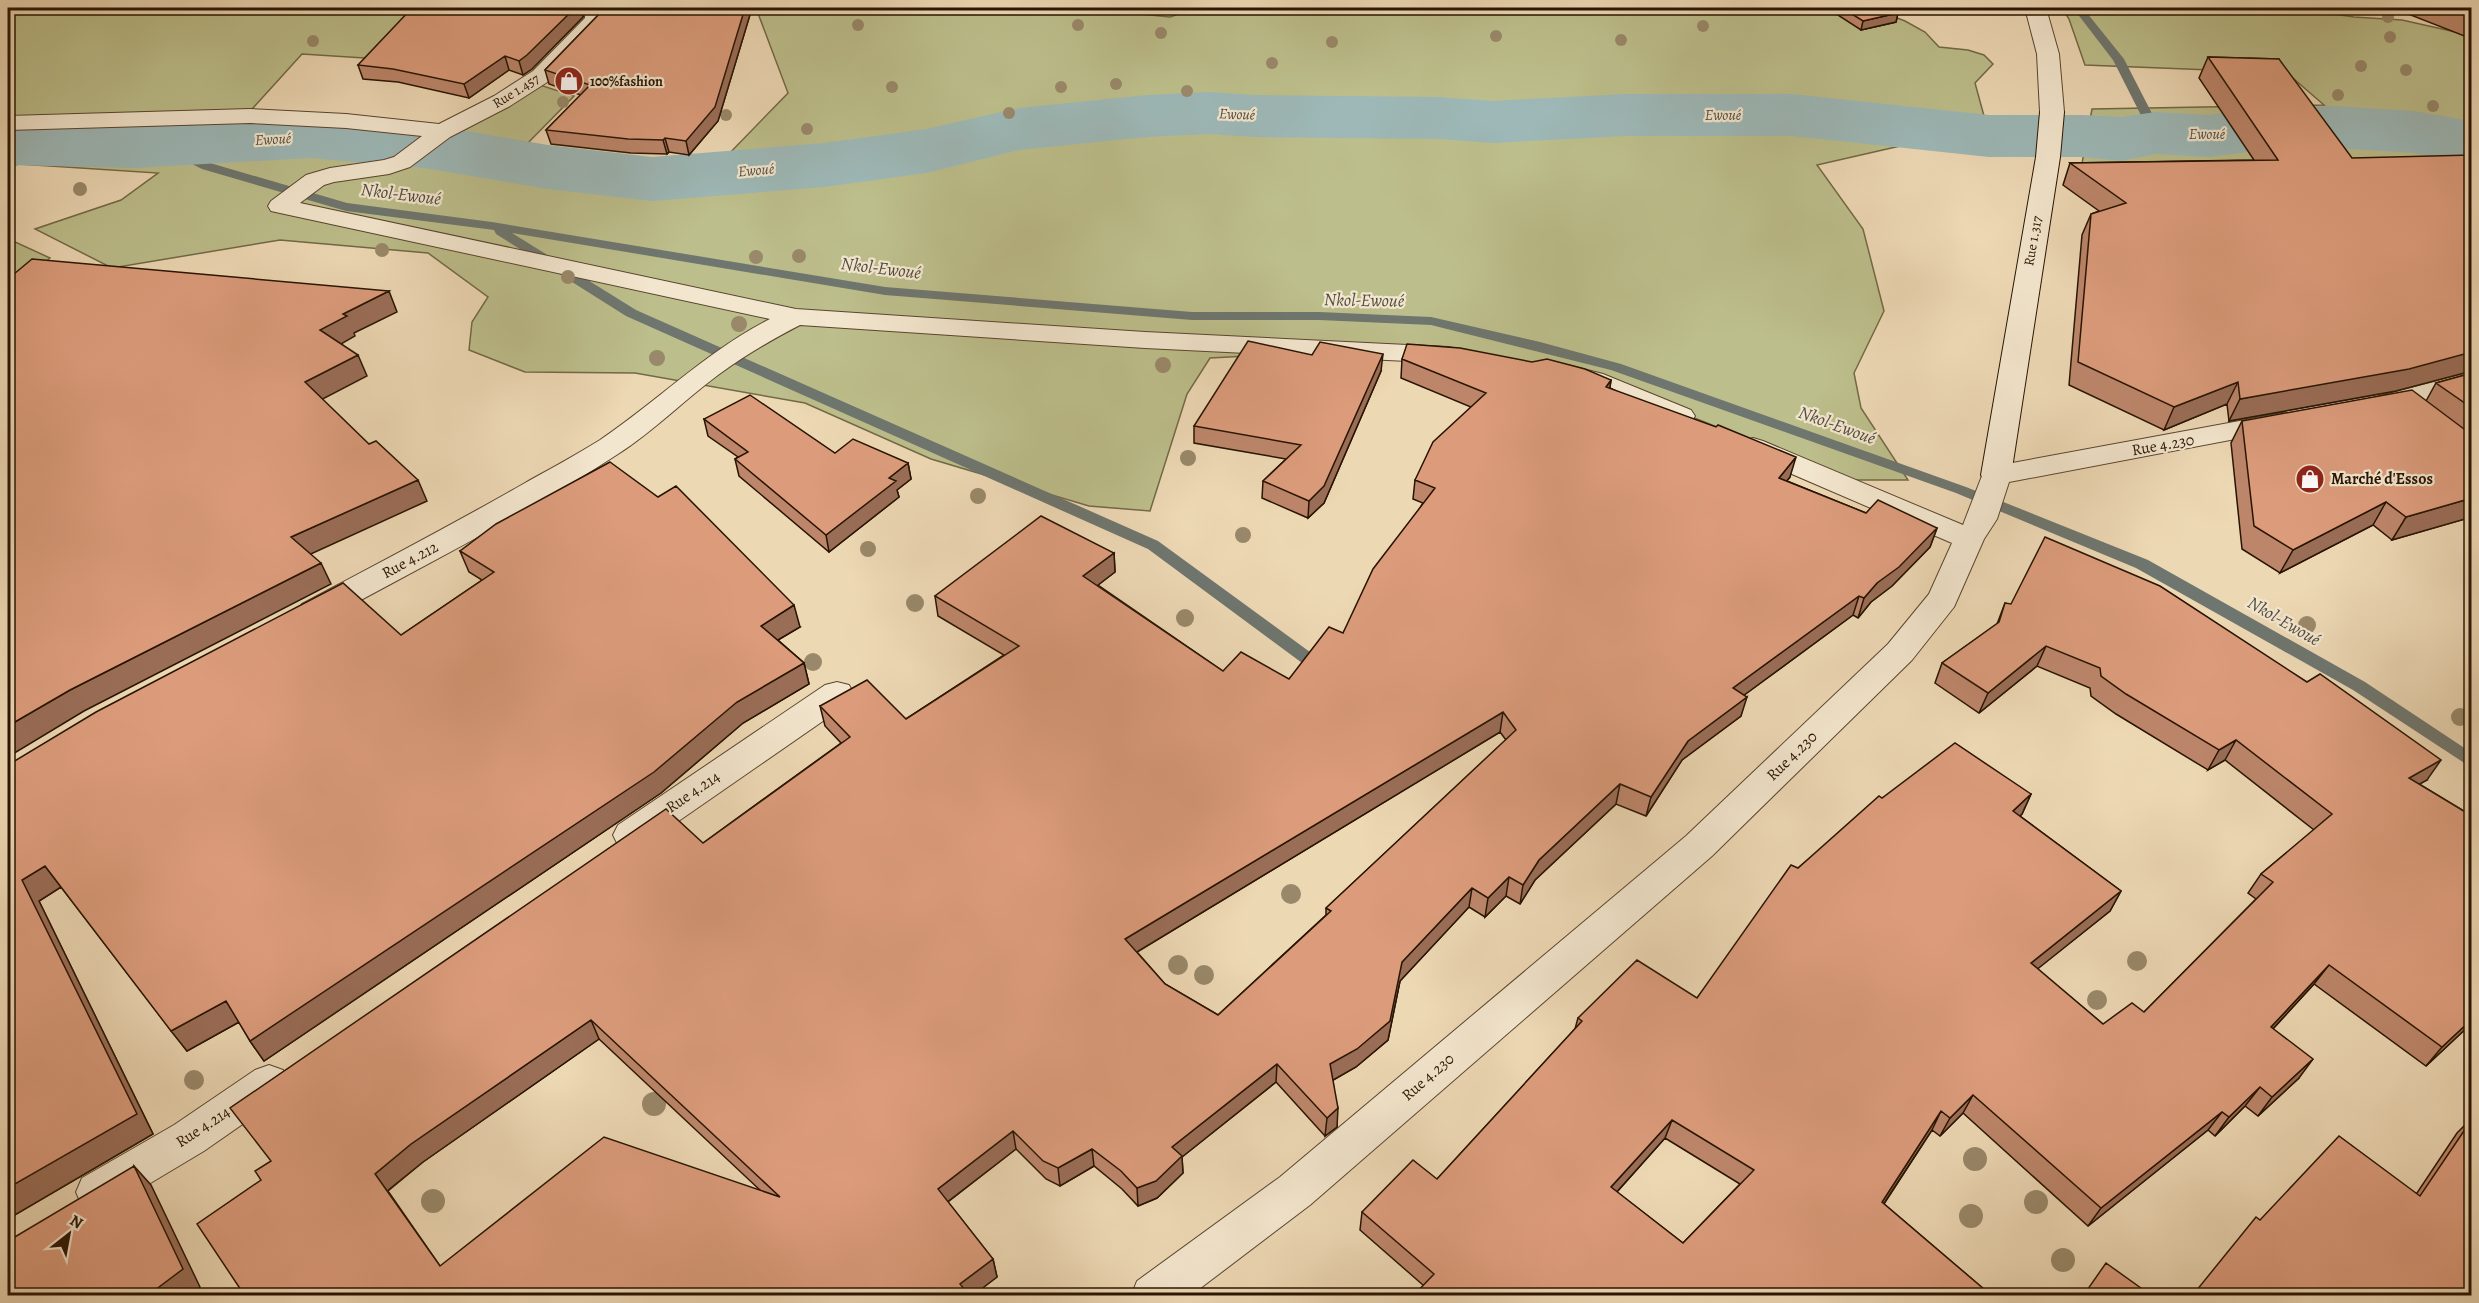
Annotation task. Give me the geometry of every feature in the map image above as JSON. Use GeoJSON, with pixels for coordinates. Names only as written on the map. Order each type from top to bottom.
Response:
{"type":"FeatureCollection","features":[{"type":"Feature","properties":{"kind":"street","name":"Rue 1.457"},"geometry":{"type":"LineString","coordinates":[[442,132],[502,101],[542,76],[596,19],[594,8]]}},
{"type":"Feature","properties":{"kind":"street","name":"Rue 1.317"},"geometry":{"type":"LineString","coordinates":[[1985,505],[2048,157],[2052,112],[2048,54],[2036,8]]}},
{"type":"Feature","properties":{"kind":"street"},"geometry":{"type":"LineString","coordinates":[[8,123],[79,123],[187,117],[274,116],[403,126],[442,132]]}},
{"type":"Feature","properties":{"kind":"street"},"geometry":{"type":"LineString","coordinates":[[442,132],[402,162],[389,167],[330,175],[315,180],[280,207],[796,317],[1474,357]]}},
{"type":"Feature","properties":{"kind":"street","name":"Rue 4.212"},"geometry":{"type":"LineString","coordinates":[[284,627],[470,528],[609,447],[660,410],[707,370],[748,341],[796,317]]}},
{"type":"Feature","properties":{"kind":"street"},"geometry":{"type":"LineString","coordinates":[[1541,366],[1593,380],[1700,424]]}},
{"type":"Feature","properties":{"kind":"street"},"geometry":{"type":"LineString","coordinates":[[2354,409],[2400,401],[2472,380]]}},
{"type":"Feature","properties":{"kind":"street","name":"Rue 4.230"},"geometry":{"type":"LineString","coordinates":[[1153,1296],[1295,1191],[1699,846],[1900,652],[1943,599],[1985,505],[2307,418]]}},
{"type":"Feature","properties":{"kind":"street"},"geometry":{"type":"LineString","coordinates":[[1731,438],[1985,505]]}},
{"type":"Feature","properties":{"kind":"street","name":"Rue 4.214"},"geometry":{"type":"LineString","coordinates":[[601,855],[837,694]]}},
{"type":"Feature","properties":{"kind":"street","name":"Rue 4.214"},"geometry":{"type":"LineString","coordinates":[[68,1209],[189,1138],[297,1064]]}},
{"type":"Feature","properties":{"kind":"green space"},"geometry":{"type":"Polygon","coordinates":[[[8,8],[55,8],[50,12],[89,13],[98,8],[603,8],[600,16],[411,15],[380,59],[302,54],[243,119],[447,140],[540,85],[574,96],[524,147],[623,160],[672,163],[722,161],[788,93],[756,8],[1080,8],[1170,17],[1197,8],[1356,8],[1368,14],[1404,8],[1871,8],[1905,21],[1925,32],[1939,47],[1968,50],[1984,55],[1993,64],[1975,83],[1984,116],[1957,133],[1817,165],[1863,229],[1884,311],[1854,373],[1861,408],[1908,480],[1850,480],[1574,370],[1288,354],[1210,358],[1187,394],[1150,511],[1089,506],[931,459],[805,403],[635,373],[525,372],[469,350],[472,322],[488,297],[428,253],[280,240],[112,268],[35,229],[121,200],[158,173],[19,164],[8,167],[8,8]]]}},
{"type":"Feature","properties":{"kind":"green space"},"geometry":{"type":"Polygon","coordinates":[[[2062,8],[2292,8],[2354,17],[2402,20],[2460,33],[2471,39],[2471,176],[2078,185],[2092,109],[2324,105],[2287,73],[2085,65],[2069,19],[2062,8]]]}},
{"type":"Feature","properties":{"kind":"green space"},"geometry":{"type":"Polygon","coordinates":[[[8,241],[13,241],[50,258],[16,288],[8,292],[8,241]]]}},
{"type":"Feature","properties":{"kind":"building"},"geometry":{"type":"Polygon","coordinates":[[[412,8],[575,8],[519,61],[505,56],[464,84],[393,69],[358,65],[412,8]]]}},
{"type":"Feature","properties":{"kind":"building"},"geometry":{"type":"Polygon","coordinates":[[[605,8],[745,8],[715,107],[686,141],[665,138],[663,140],[628,139],[546,130],[590,85],[545,70],[605,8]]]}},
{"type":"Feature","properties":{"kind":"building"},"geometry":{"type":"Polygon","coordinates":[[[1842,8],[1896,8],[1898,13],[1863,21],[1842,8]]]}},
{"type":"Feature","properties":{"kind":"building"},"geometry":{"type":"Polygon","coordinates":[[[2452,8],[2472,8],[2472,15],[2452,8]]]}},
{"type":"Feature","properties":{"kind":"building"},"geometry":{"type":"Polygon","coordinates":[[[2208,57],[2279,59],[2352,158],[2472,155],[2472,352],[2409,369],[2240,399],[2238,382],[2174,407],[2078,362],[2091,214],[2126,203],[2070,163],[2278,160],[2208,57]]]}},
{"type":"Feature","properties":{"kind":"building"},"geometry":{"type":"Polygon","coordinates":[[[32,259],[389,291],[343,314],[347,316],[320,330],[358,355],[305,382],[369,444],[376,441],[418,480],[291,537],[321,563],[70,690],[8,726],[8,279],[32,259]]]}},
{"type":"Feature","properties":{"kind":"building"},"geometry":{"type":"Polygon","coordinates":[[[1248,341],[1312,355],[1320,342],[1383,354],[1324,486],[1309,501],[1263,481],[1301,445],[1194,426],[1248,341]]]}},
{"type":"Feature","properties":{"kind":"building"},"geometry":{"type":"Polygon","coordinates":[[[1407,344],[1460,348],[1532,362],[1547,359],[1585,369],[1611,380],[1606,387],[1716,427],[1718,425],[1796,457],[1779,478],[1866,513],[1878,500],[1937,528],[1899,567],[1877,583],[1864,598],[1859,596],[1733,688],[1747,697],[1688,741],[1651,797],[1620,784],[1539,860],[1523,885],[1509,877],[1488,898],[1472,888],[1402,962],[1390,1021],[1357,1049],[1330,1064],[1338,1108],[1327,1118],[1277,1064],[1172,1147],[1182,1156],[1156,1181],[1137,1188],[1121,1171],[1092,1149],[1058,1168],[1043,1161],[1013,1131],[938,1189],[993,1259],[960,1284],[968,1294],[966,1296],[245,1296],[197,1224],[261,1180],[255,1171],[271,1161],[230,1108],[666,809],[703,843],[850,737],[820,706],[867,680],[906,719],[1019,646],[935,596],[1041,516],[1114,553],[1083,576],[1223,671],[1241,652],[1289,679],[1329,627],[1343,633],[1373,569],[1435,488],[1415,480],[1433,442],[1486,393],[1402,359],[1407,344]],[[1503,712],[1125,939],[1165,984],[1218,1015],[1331,911],[1326,908],[1516,730],[1503,712]],[[591,1020],[411,1144],[375,1174],[440,1266],[604,1137],[780,1197],[591,1020]]]}},
{"type":"Feature","properties":{"kind":"building"},"geometry":{"type":"Polygon","coordinates":[[[2472,373],[2472,408],[2436,383],[2472,373]]]}},
{"type":"Feature","properties":{"kind":"building"},"geometry":{"type":"Polygon","coordinates":[[[2412,390],[2472,435],[2472,498],[2406,517],[2386,502],[2293,550],[2254,526],[2242,421],[2412,390]]]}},
{"type":"Feature","properties":{"kind":"building"},"geometry":{"type":"Polygon","coordinates":[[[750,395],[835,453],[853,439],[908,463],[889,478],[896,481],[826,535],[735,459],[748,452],[704,419],[750,395]]]}},
{"type":"Feature","properties":{"kind":"building"},"geometry":{"type":"Polygon","coordinates":[[[610,462],[658,497],[676,486],[794,605],[761,626],[804,663],[737,702],[654,772],[250,1041],[226,1001],[171,1031],[45,866],[22,880],[137,1114],[8,1188],[8,765],[96,712],[343,583],[401,635],[494,572],[460,551],[496,524],[610,462]]]}},
{"type":"Feature","properties":{"kind":"building"},"geometry":{"type":"Polygon","coordinates":[[[2045,537],[2160,586],[2307,682],[2320,674],[2441,760],[2409,778],[2472,816],[2472,1019],[2442,1047],[2329,965],[2271,1027],[2313,1059],[2272,1097],[2260,1087],[2229,1117],[2222,1112],[2101,1208],[1973,1095],[1950,1118],[1941,1111],[1882,1202],[1992,1296],[1413,1296],[1434,1274],[1362,1212],[1413,1160],[1437,1179],[1582,1021],[1578,1018],[1637,960],[1697,998],[1791,865],[1798,868],[1879,796],[1882,798],[1955,743],[2031,794],[2013,811],[2121,891],[2031,963],[2103,1024],[2132,1003],[2144,1012],[2273,882],[2261,874],[2332,814],[2236,740],[2219,750],[2126,694],[2101,676],[2100,668],[2046,646],[1988,693],[1942,663],[1999,622],[2005,603],[2011,604],[2045,537]],[[1672,1120],[1611,1187],[1683,1243],[1754,1170],[1672,1120]]]}},
{"type":"Feature","properties":{"kind":"building"},"geometry":{"type":"Polygon","coordinates":[[[2472,1119],[2472,1296],[2192,1296],[2256,1217],[2260,1220],[2339,1136],[2420,1196],[2472,1119]]]}},
{"type":"Feature","properties":{"kind":"building"},"geometry":{"type":"Polygon","coordinates":[[[134,1166],[183,1269],[147,1296],[8,1296],[8,1241],[134,1166]]]}},
{"type":"Feature","properties":{"kind":"building"},"geometry":{"type":"Polygon","coordinates":[[[2106,1263],[2152,1296],[2083,1296],[2106,1263]]]}},
{"type":"Feature","properties":{"kind":"waterway"},"geometry":{"type":"LineString","coordinates":[[2078,8],[2118,59],[2156,133]]}},
{"type":"Feature","properties":{"kind":"waterway","name":"Ewoué"},"geometry":{"type":"LineString","coordinates":[[8,144],[135,146],[310,137],[424,146],[548,167],[652,179],[824,165],[926,151],[1019,129],[1147,116],[1209,113],[1254,116],[1440,118],[1493,122],[1626,115],[1792,115],[1989,136],[2083,136],[2121,139],[2156,133],[2209,136],[2255,130],[2334,127],[2413,132],[2472,143]]}},
{"type":"Feature","properties":{"kind":"waterway","name":"Nkol-Ewoué"},"geometry":{"type":"LineString","coordinates":[[183,144],[188,157],[206,166],[346,207],[492,226],[885,291],[1192,316],[1319,316],[1431,321],[1535,345],[1616,367],[1961,490],[2142,564],[2359,686],[2472,762]]}},
{"type":"Feature","properties":{"kind":"waterway"},"geometry":{"type":"LineString","coordinates":[[500,231],[631,313],[1153,545],[1323,670]]}},
{"type":"Feature","properties":{"kind":"place","name":"100%fashion"},"geometry":{"type":"Point","coordinates":[569,81]}},
{"type":"Feature","properties":{"kind":"place","name":"Marché d'Essos"},"geometry":{"type":"Point","coordinates":[2310,479]}}]}
